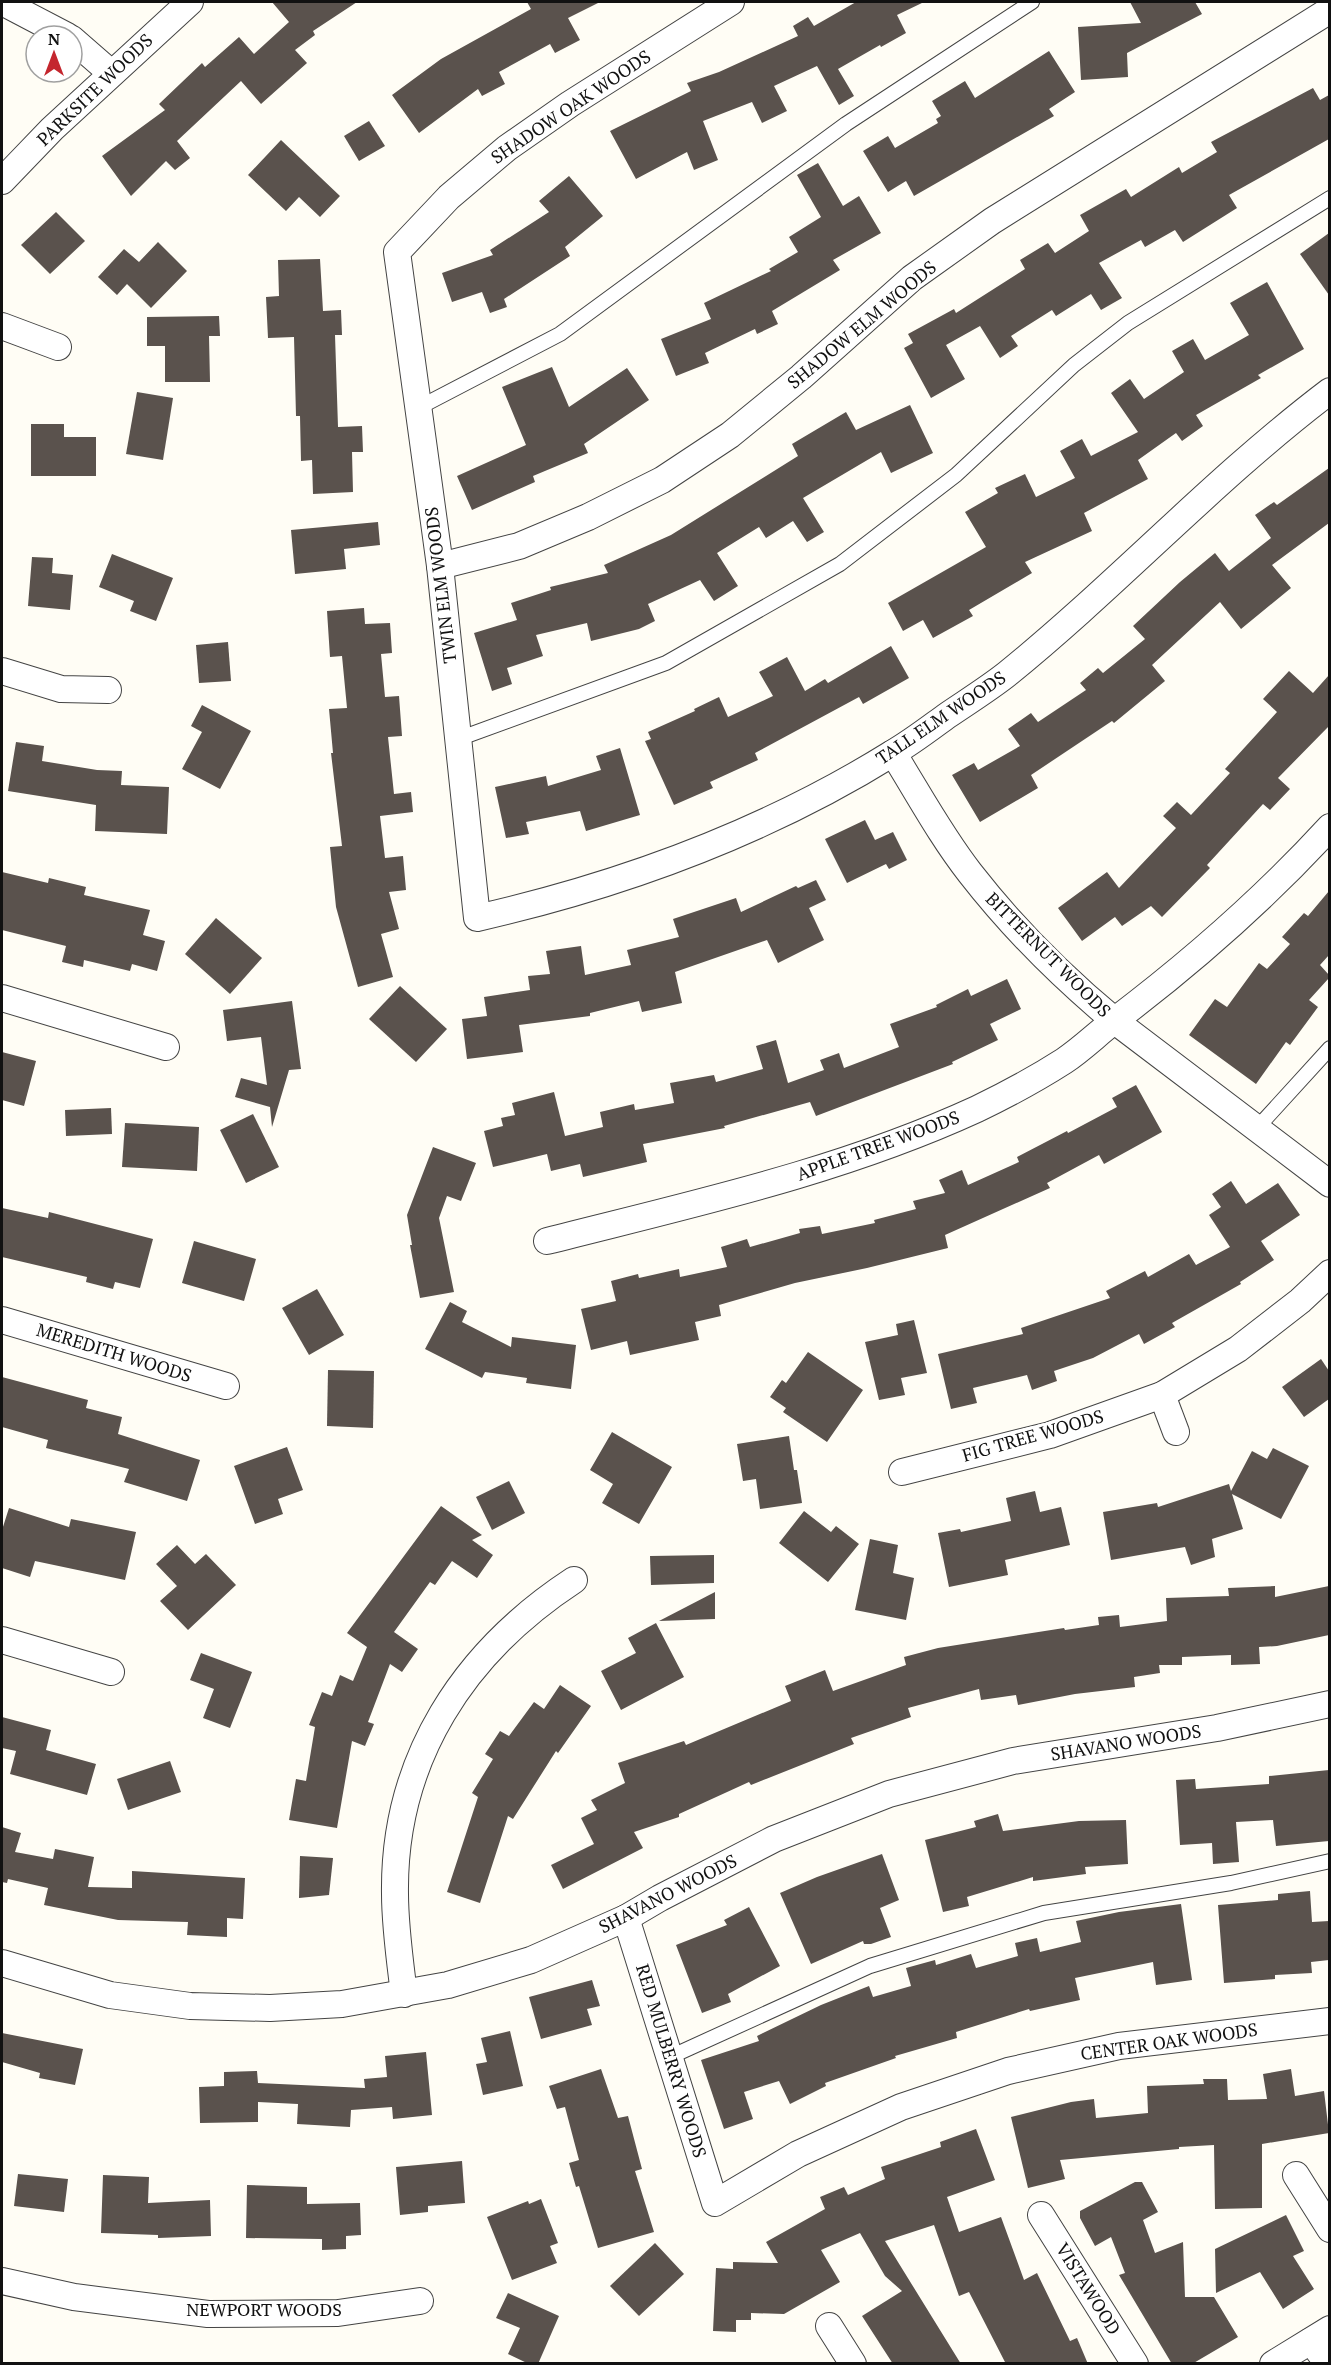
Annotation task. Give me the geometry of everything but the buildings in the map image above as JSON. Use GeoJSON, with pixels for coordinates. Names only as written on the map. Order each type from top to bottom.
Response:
{"type":"FeatureCollection","features":[{"type":"Feature","properties":{"kind":"street"},"geometry":{"type":"LineString","coordinates":[[2,2],[44,24]]}},
{"type":"Feature","properties":{"kind":"street","name":"PARKSITE WOODS"},"geometry":{"type":"LineString","coordinates":[[2,182],[111,73],[190,2]]}},
{"type":"Feature","properties":{"kind":"street","name":"SHADOW OAK WOODS"},"geometry":{"type":"LineString","coordinates":[[397,252],[449,197],[507,147],[570,104],[731,2]]}},
{"type":"Feature","properties":{"kind":"street","name":"SHADOW ELM WOODS"},"geometry":{"type":"LineString","coordinates":[[440,566],[519,546],[588,517],[662,480],[730,435],[801,377],[912,278],[992,221],[1329,10]]}},
{"type":"Feature","properties":{"kind":"street"},"geometry":{"type":"LineString","coordinates":[[84,49],[111,73]]}},
{"type":"Feature","properties":{"kind":"street","name":"TWIN ELM WOODS"},"geometry":{"type":"LineString","coordinates":[[397,252],[440,566],[477,918]]}},
{"type":"Feature","properties":{"kind":"street"},"geometry":{"type":"LineString","coordinates":[[2,326],[58,347]]}},
{"type":"Feature","properties":{"kind":"street","name":"TALL ELM WOODS"},"geometry":{"type":"LineString","coordinates":[[477,918],[517,909],[650,870],[778,816],[893,753],[1005,676],[1110,585],[1239,465],[1329,391]]}},
{"type":"Feature","properties":{"kind":"street"},"geometry":{"type":"LineString","coordinates":[[2,671],[61,689],[108,690]]}},
{"type":"Feature","properties":{"kind":"street","name":"BITTERNUT WOODS"},"geometry":{"type":"LineString","coordinates":[[893,753],[969,872],[1002,913],[1086,997],[1114,1021],[1329,1184]]}},
{"type":"Feature","properties":{"kind":"street","name":"APPLE TREE WOODS"},"geometry":{"type":"LineString","coordinates":[[547,1241],[790,1179],[895,1144],[997,1098],[1064,1060],[1158,988],[1240,918],[1284,876],[1329,827]]}},
{"type":"Feature","properties":{"kind":"street"},"geometry":{"type":"LineString","coordinates":[[2,999],[166,1047]]}},
{"type":"Feature","properties":{"kind":"street","name":"FIG TREE WOODS"},"geometry":{"type":"LineString","coordinates":[[902,1472],[1050,1435],[1162,1395],[1238,1348],[1300,1300],[1329,1273]]}},
{"type":"Feature","properties":{"kind":"street","name":"MEREDITH WOODS"},"geometry":{"type":"LineString","coordinates":[[2,1320],[226,1386]]}},
{"type":"Feature","properties":{"kind":"street"},"geometry":{"type":"LineString","coordinates":[[1162,1395],[1176,1432]]}},
{"type":"Feature","properties":{"kind":"street"},"geometry":{"type":"LineString","coordinates":[[404,1994],[395,1903],[396,1856],[409,1791],[425,1747],[442,1713],[486,1652],[542,1601],[574,1580]]}},
{"type":"Feature","properties":{"kind":"street"},"geometry":{"type":"LineString","coordinates":[[2,1640],[111,1672]]}},
{"type":"Feature","properties":{"kind":"street","name":"SHAVANO WOODS"},"geometry":{"type":"LineString","coordinates":[[2,1963],[110,1995],[190,2006],[270,2008],[342,2004],[404,1994],[448,1985],[531,1960],[626,1918],[774,1839],[889,1794],[1013,1761],[1217,1728],[1329,1704]]}},
{"type":"Feature","properties":{"kind":"street","name":"RED MULBERRY WOODS"},"geometry":{"type":"LineString","coordinates":[[626,1918],[715,2203]]}},
{"type":"Feature","properties":{"kind":"street","name":"CENTER OAK WOODS"},"geometry":{"type":"LineString","coordinates":[[715,2203],[798,2154],[901,2107],[1008,2071],[1119,2046],[1329,2021]]}},
{"type":"Feature","properties":{"kind":"street"},"geometry":{"type":"LineString","coordinates":[[1296,2175],[1329,2229]]}},
{"type":"Feature","properties":{"kind":"street","name":"VISTAWOOD"},"geometry":{"type":"LineString","coordinates":[[1041,2215],[1135,2364]]}},
{"type":"Feature","properties":{"kind":"street","name":"NEWPORT WOODS"},"geometry":{"type":"LineString","coordinates":[[2,2281],[74,2297],[208,2314],[338,2313],[420,2301]]}},
{"type":"Feature","properties":{"kind":"street"},"geometry":{"type":"LineString","coordinates":[[829,2326],[853,2364]]}},
{"type":"Feature","properties":{"kind":"street"},"geometry":{"type":"LineString","coordinates":[[1273,2364],[1320,2335],[1328,2364]]}},
{"type":"Feature","properties":{"kind":"lane"},"geometry":{"type":"LineString","coordinates":[[418,408],[560,334],[846,124],[1032,2]]}},
{"type":"Feature","properties":{"kind":"lane"},"geometry":{"type":"LineString","coordinates":[[458,739],[666,663],[840,564],[956,475],[1074,365],[1128,323],[1329,198]]}},
{"type":"Feature","properties":{"kind":"lane"},"geometry":{"type":"LineString","coordinates":[[1257,1128],[1329,1048]]}},
{"type":"Feature","properties":{"kind":"lane"},"geometry":{"type":"LineString","coordinates":[[670,2057],[870,1966],[1044,1913],[1231,1883],[1329,1861]]}}]}
